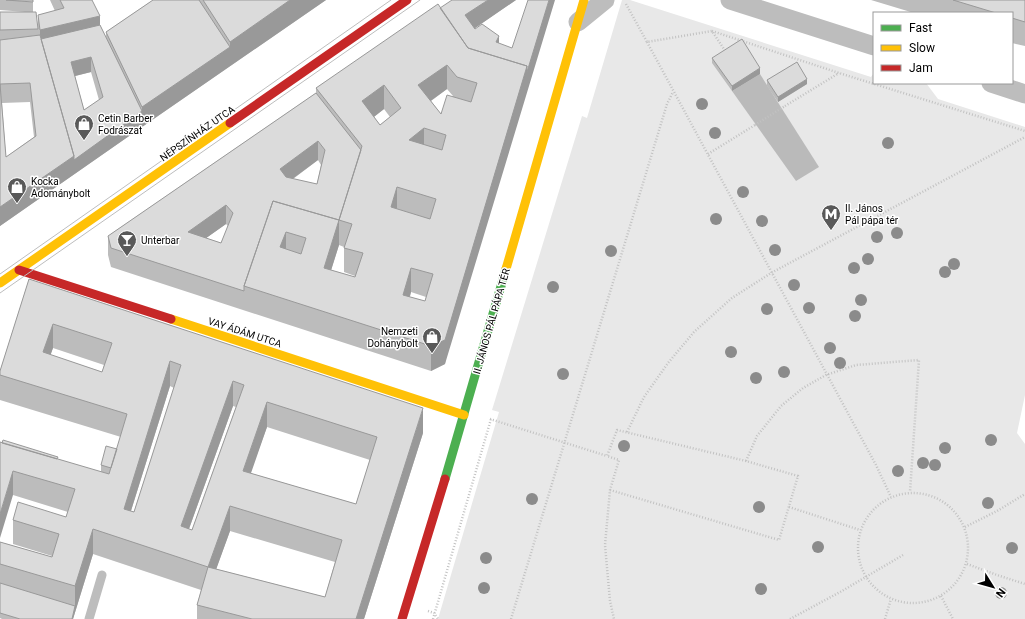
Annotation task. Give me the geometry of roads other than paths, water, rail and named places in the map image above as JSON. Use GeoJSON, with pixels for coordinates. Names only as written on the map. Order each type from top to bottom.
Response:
{"type":"FeatureCollection","features":[{"type":"Feature","properties":{"kind":"street","name":"NÉPSZÍNHÁZ UTCA"},"geometry":{"type":"LineString","coordinates":[[0,283],[407,0]]}},
{"type":"Feature","properties":{"kind":"street","name":"II. JÁNOS PÁL PÁPA TÉR"},"geometry":{"type":"LineString","coordinates":[[402,619],[464,415],[584,0]]}},
{"type":"Feature","properties":{"kind":"street"},"geometry":{"type":"LineString","coordinates":[[578,22],[605,0]]}},
{"type":"Feature","properties":{"kind":"street"},"geometry":{"type":"LineString","coordinates":[[730,0],[873,46]]}},
{"type":"Feature","properties":{"kind":"street"},"geometry":{"type":"LineString","coordinates":[[995,84],[1025,94]]}},
{"type":"Feature","properties":{"kind":"street","name":"VAY ÁDÁM UTCA"},"geometry":{"type":"LineString","coordinates":[[19,270],[464,415]]}},
{"type":"Feature","properties":{"kind":"lane"},"geometry":{"type":"LineString","coordinates":[[89,619],[102,575]]}},
{"type":"Feature","properties":{"kind":"tram line"},"geometry":{"type":"LineString","coordinates":[[0,274],[391,0]]}},
{"type":"Feature","properties":{"kind":"tram line"},"geometry":{"type":"LineString","coordinates":[[0,293],[420,0]]}},
{"type":"Feature","properties":{"kind":"place","name":"Cetin Barber Fodrászat"},"geometry":{"type":"Point","coordinates":[84,141]}},
{"type":"Feature","properties":{"kind":"place","name":"Kocka Adománybolt"},"geometry":{"type":"Point","coordinates":[17,204]}},
{"type":"Feature","properties":{"kind":"place","name":"II. János Pál pápa tér"},"geometry":{"type":"Point","coordinates":[831,231]}},
{"type":"Feature","properties":{"kind":"place","name":"Unterbar"},"geometry":{"type":"Point","coordinates":[127,257]}},
{"type":"Feature","properties":{"kind":"place","name":"Nemzeti Dohánybolt"},"geometry":{"type":"Point","coordinates":[432,354]}}]}
